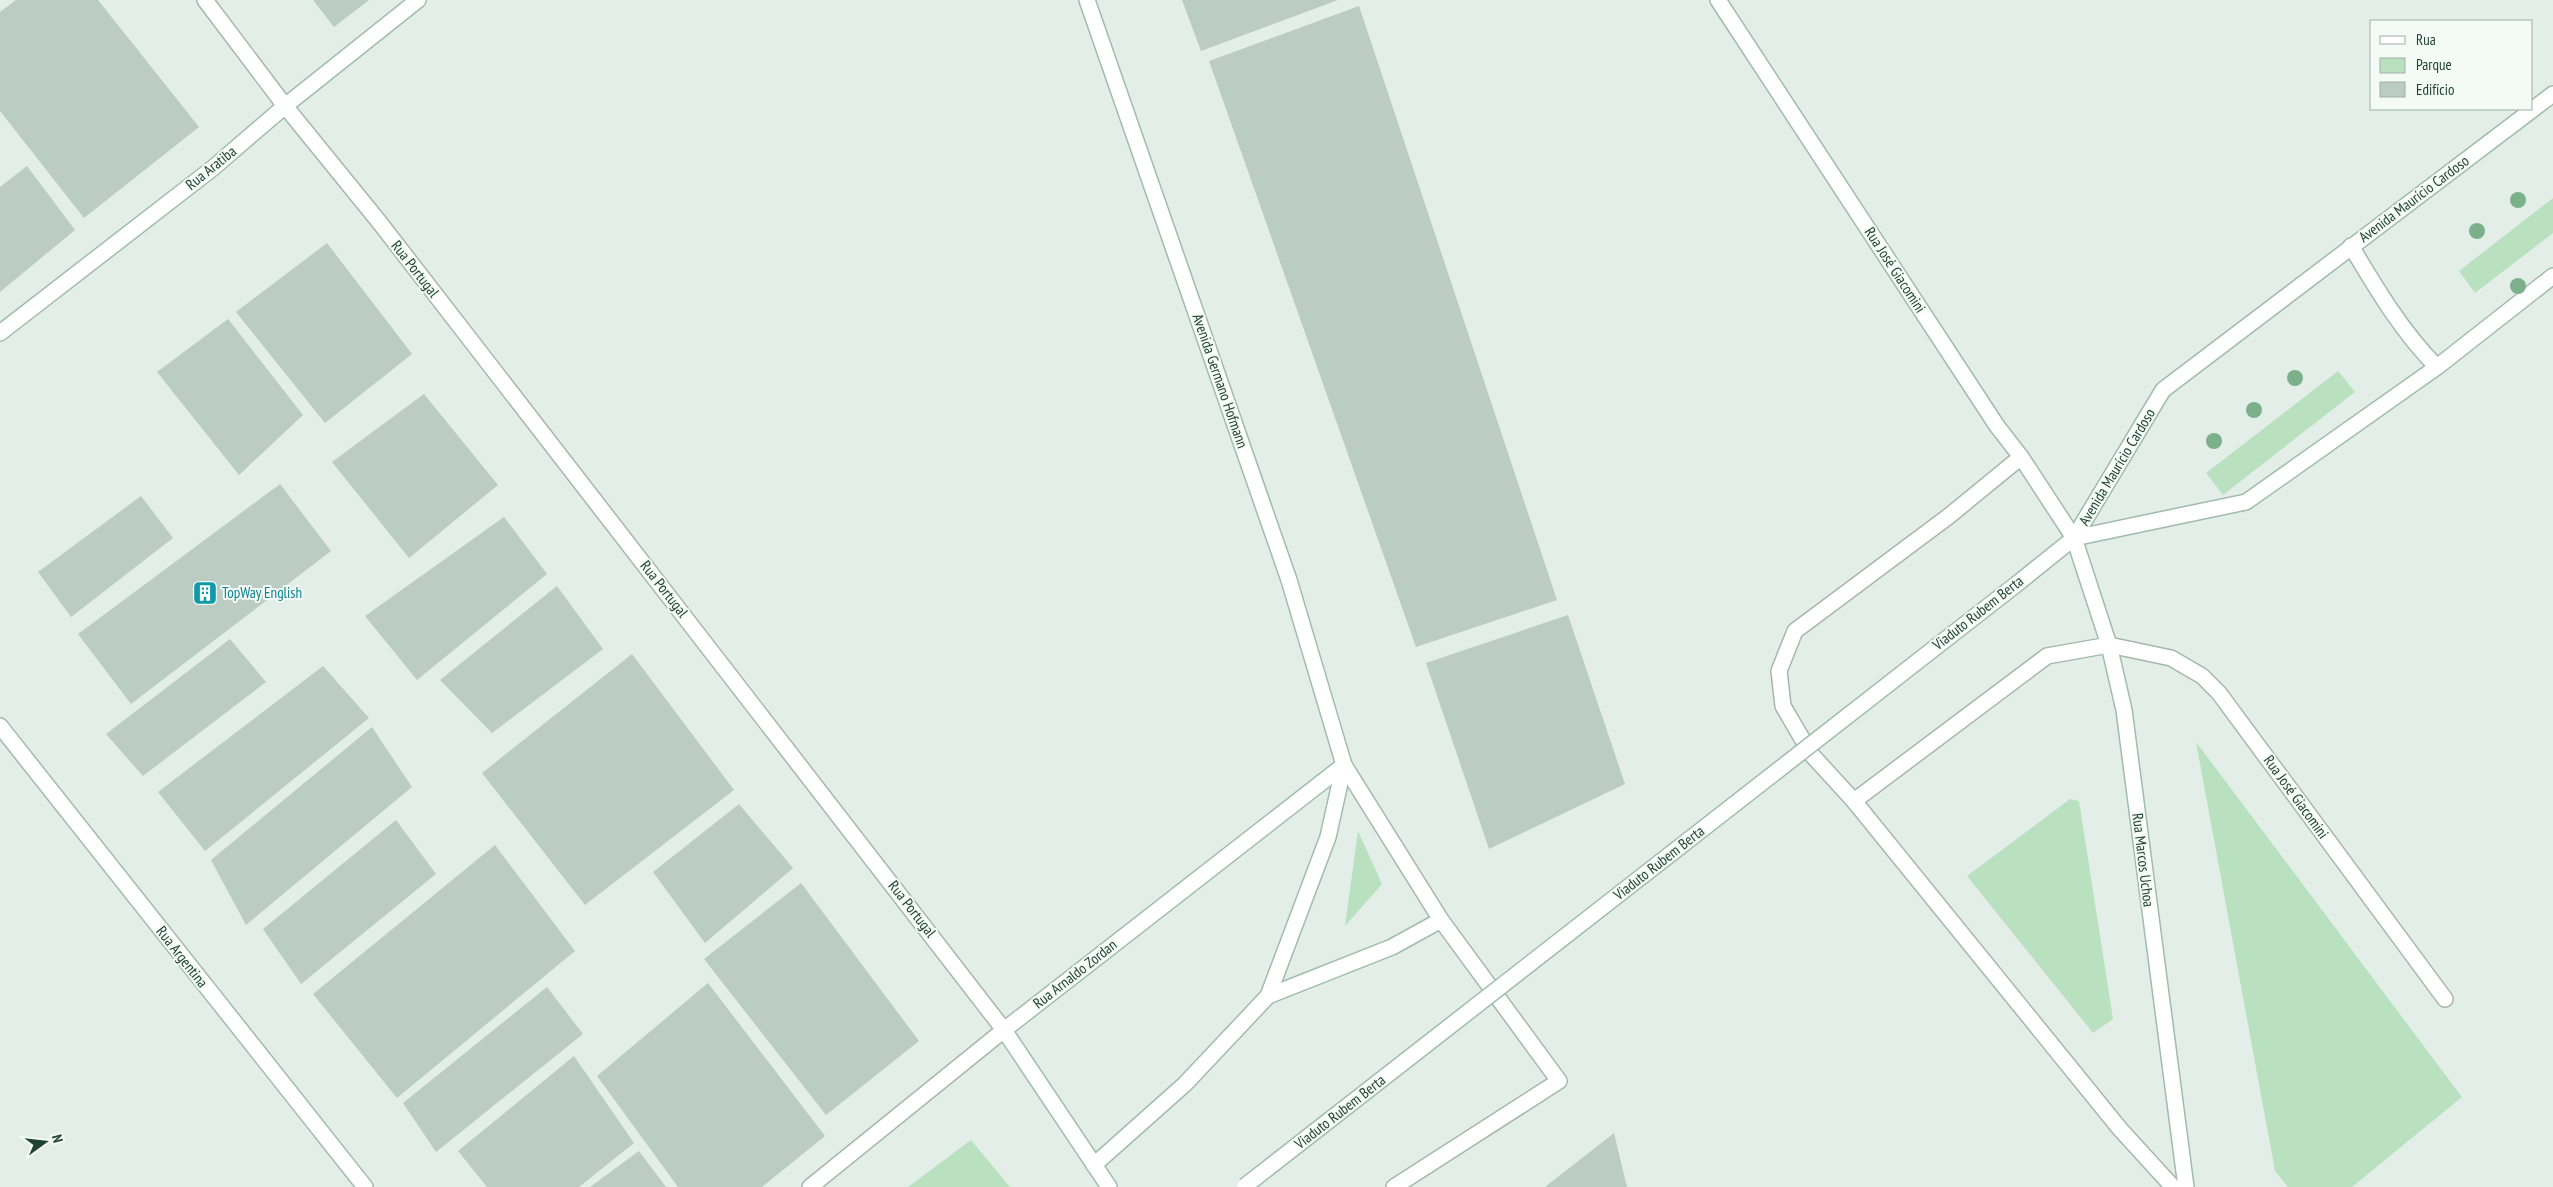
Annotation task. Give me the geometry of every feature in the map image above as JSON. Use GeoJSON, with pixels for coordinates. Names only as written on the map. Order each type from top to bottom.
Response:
{"type":"FeatureCollection","features":[{"type":"Feature","properties":{"kind":"street","name":"Rua Portugal"},"geometry":{"type":"LineString","coordinates":[[205,0],[285,106],[380,223],[1004,1030],[1109,1187]]}},
{"type":"Feature","properties":{"kind":"street","name":"Rua Aratiba"},"geometry":{"type":"LineString","coordinates":[[0,332],[213,168],[285,106],[418,0]]}},
{"type":"Feature","properties":{"kind":"street","name":"Avenida Germano Hofmann"},"geometry":{"type":"LineString","coordinates":[[1087,0],[1289,580],[1344,765]]}},
{"type":"Feature","properties":{"kind":"street","name":"Rua José Giacomini"},"geometry":{"type":"LineString","coordinates":[[1718,0],[1997,426],[2021,457],[2074,538]]}},
{"type":"Feature","properties":{"kind":"street","name":"Avenida Maurício Cardoso"},"geometry":{"type":"LineString","coordinates":[[2533,109],[2553,94]]}},
{"type":"Feature","properties":{"kind":"street","name":"Avenida Maurício Cardoso"},"geometry":{"type":"LineString","coordinates":[[2074,538],[2163,390],[2532,110]]}},
{"type":"Feature","properties":{"kind":"street"},"geometry":{"type":"LineString","coordinates":[[2351,246],[2383,298],[2418,348],[2437,367]]}},
{"type":"Feature","properties":{"kind":"street","name":"Avenida Maurício Cardoso"},"geometry":{"type":"LineString","coordinates":[[2074,538],[2246,502],[2437,367],[2553,276]]}},
{"type":"Feature","properties":{"kind":"street"},"geometry":{"type":"LineString","coordinates":[[2021,457],[1949,516],[1795,631],[1779,671],[1783,706],[1811,754],[1854,801],[2120,1129],[2173,1187]]}},
{"type":"Feature","properties":{"kind":"street","name":"Viaduto Rubem Berta"},"geometry":{"type":"LineString","coordinates":[[1244,1186],[2074,538]]}},
{"type":"Feature","properties":{"kind":"street","name":"Rua Marcos Uchoa"},"geometry":{"type":"LineString","coordinates":[[2074,538],[2109,645],[2124,710],[2186,1187]]}},
{"type":"Feature","properties":{"kind":"street"},"geometry":{"type":"LineString","coordinates":[[1854,801],[2047,656],[2109,645]]}},
{"type":"Feature","properties":{"kind":"street","name":"Rua José Giacomini"},"geometry":{"type":"LineString","coordinates":[[2109,645],[2171,658],[2202,676],[2219,693],[2445,999]]}},
{"type":"Feature","properties":{"kind":"street","name":"Rua Argentina"},"geometry":{"type":"LineString","coordinates":[[0,726],[365,1187]]}},
{"type":"Feature","properties":{"kind":"street"},"geometry":{"type":"LineString","coordinates":[[1344,765],[1441,920],[1559,1081],[1394,1187]]}},
{"type":"Feature","properties":{"kind":"street"},"geometry":{"type":"LineString","coordinates":[[1094,1165],[1185,1084],[1268,996],[1328,837],[1344,765]]}},
{"type":"Feature","properties":{"kind":"street","name":"Rua Arnaldo Zordan"},"geometry":{"type":"LineString","coordinates":[[810,1187],[1004,1030],[1344,765]]}},
{"type":"Feature","properties":{"kind":"street"},"geometry":{"type":"LineString","coordinates":[[1268,996],[1392,946],[1441,920]]}},
{"type":"Feature","properties":{"kind":"green space"},"geometry":{"type":"Polygon","coordinates":[[[2553,198],[2553,233],[2475,293],[2459,271],[2553,198]]]}},
{"type":"Feature","properties":{"kind":"green space"},"geometry":{"type":"Polygon","coordinates":[[[2338,371],[2355,392],[2223,495],[2206,473],[2338,371]]]}},
{"type":"Feature","properties":{"kind":"green space"},"geometry":{"type":"Polygon","coordinates":[[[2196,742],[2462,1097],[2352,1187],[2288,1187],[2275,1171],[2196,742]]]}},
{"type":"Feature","properties":{"kind":"green space"},"geometry":{"type":"Polygon","coordinates":[[[2070,799],[2079,801],[2113,1019],[2093,1033],[1967,876],[2070,799]]]}},
{"type":"Feature","properties":{"kind":"green space"},"geometry":{"type":"Polygon","coordinates":[[[1358,831],[1382,884],[1345,926],[1358,831]]]}},
{"type":"Feature","properties":{"kind":"green space"},"geometry":{"type":"Polygon","coordinates":[[[971,1140],[1010,1187],[908,1187],[971,1140]]]}},
{"type":"Feature","properties":{"kind":"building"},"geometry":{"type":"Polygon","coordinates":[[[16,0],[98,0],[199,127],[84,218],[0,111],[0,12],[16,0]]]}},
{"type":"Feature","properties":{"kind":"building"},"geometry":{"type":"Polygon","coordinates":[[[313,0],[369,0],[334,27],[313,0]]]}},
{"type":"Feature","properties":{"kind":"building"},"geometry":{"type":"Polygon","coordinates":[[[1182,0],[1338,0],[1201,51],[1182,0]]]}},
{"type":"Feature","properties":{"kind":"building"},"geometry":{"type":"Polygon","coordinates":[[[1359,6],[1557,600],[1416,647],[1209,61],[1359,6]]]}},
{"type":"Feature","properties":{"kind":"building"},"geometry":{"type":"Polygon","coordinates":[[[27,166],[75,230],[0,292],[0,187],[27,166]]]}},
{"type":"Feature","properties":{"kind":"building"},"geometry":{"type":"Polygon","coordinates":[[[327,243],[412,354],[325,423],[236,312],[327,243]]]}},
{"type":"Feature","properties":{"kind":"building"},"geometry":{"type":"Polygon","coordinates":[[[228,319],[303,415],[239,475],[157,372],[228,319]]]}},
{"type":"Feature","properties":{"kind":"building"},"geometry":{"type":"Polygon","coordinates":[[[424,394],[498,485],[409,558],[332,462],[424,394]]]}},
{"type":"Feature","properties":{"kind":"building","name":"TopWay English"},"geometry":{"type":"Polygon","coordinates":[[[280,484],[331,551],[131,704],[78,634],[280,484]]]}},
{"type":"Feature","properties":{"kind":"building"},"geometry":{"type":"Polygon","coordinates":[[[141,496],[173,538],[71,617],[38,572],[141,496]]]}},
{"type":"Feature","properties":{"kind":"building"},"geometry":{"type":"Polygon","coordinates":[[[504,517],[547,574],[417,680],[365,616],[504,517]]]}},
{"type":"Feature","properties":{"kind":"building"},"geometry":{"type":"Polygon","coordinates":[[[557,586],[603,649],[492,733],[440,680],[557,586]]]}},
{"type":"Feature","properties":{"kind":"building"},"geometry":{"type":"Polygon","coordinates":[[[1568,615],[1625,784],[1489,849],[1426,663],[1568,615]]]}},
{"type":"Feature","properties":{"kind":"building"},"geometry":{"type":"Polygon","coordinates":[[[230,639],[266,682],[143,776],[106,734],[230,639]]]}},
{"type":"Feature","properties":{"kind":"building"},"geometry":{"type":"Polygon","coordinates":[[[632,654],[734,790],[585,905],[482,773],[632,654]]]}},
{"type":"Feature","properties":{"kind":"building"},"geometry":{"type":"Polygon","coordinates":[[[323,666],[369,718],[205,851],[158,792],[323,666]]]}},
{"type":"Feature","properties":{"kind":"building"},"geometry":{"type":"Polygon","coordinates":[[[372,727],[412,787],[246,925],[211,860],[372,727]]]}},
{"type":"Feature","properties":{"kind":"building"},"geometry":{"type":"Polygon","coordinates":[[[739,804],[793,868],[705,943],[653,872],[739,804]]]}},
{"type":"Feature","properties":{"kind":"building"},"geometry":{"type":"Polygon","coordinates":[[[396,820],[436,874],[301,984],[263,929],[396,820]]]}},
{"type":"Feature","properties":{"kind":"building"},"geometry":{"type":"Polygon","coordinates":[[[495,845],[575,951],[397,1098],[313,994],[495,845]]]}},
{"type":"Feature","properties":{"kind":"building"},"geometry":{"type":"Polygon","coordinates":[[[801,883],[919,1041],[826,1115],[704,959],[801,883]]]}},
{"type":"Feature","properties":{"kind":"building"},"geometry":{"type":"Polygon","coordinates":[[[708,983],[825,1136],[762,1187],[678,1187],[597,1076],[708,983]]]}},
{"type":"Feature","properties":{"kind":"building"},"geometry":{"type":"Polygon","coordinates":[[[547,987],[583,1034],[436,1152],[403,1103],[547,987]]]}},
{"type":"Feature","properties":{"kind":"building"},"geometry":{"type":"Polygon","coordinates":[[[574,1056],[634,1143],[579,1187],[487,1187],[458,1151],[574,1056]]]}},
{"type":"Feature","properties":{"kind":"building"},"geometry":{"type":"Polygon","coordinates":[[[1614,1133],[1627,1187],[1545,1187],[1614,1133]]]}},
{"type":"Feature","properties":{"kind":"building"},"geometry":{"type":"Polygon","coordinates":[[[639,1151],[666,1187],[590,1187],[639,1151]]]}},
{"type":"Feature","properties":{"kind":"place","name":"TopWay English"},"geometry":{"type":"Point","coordinates":[205,593]}}]}
